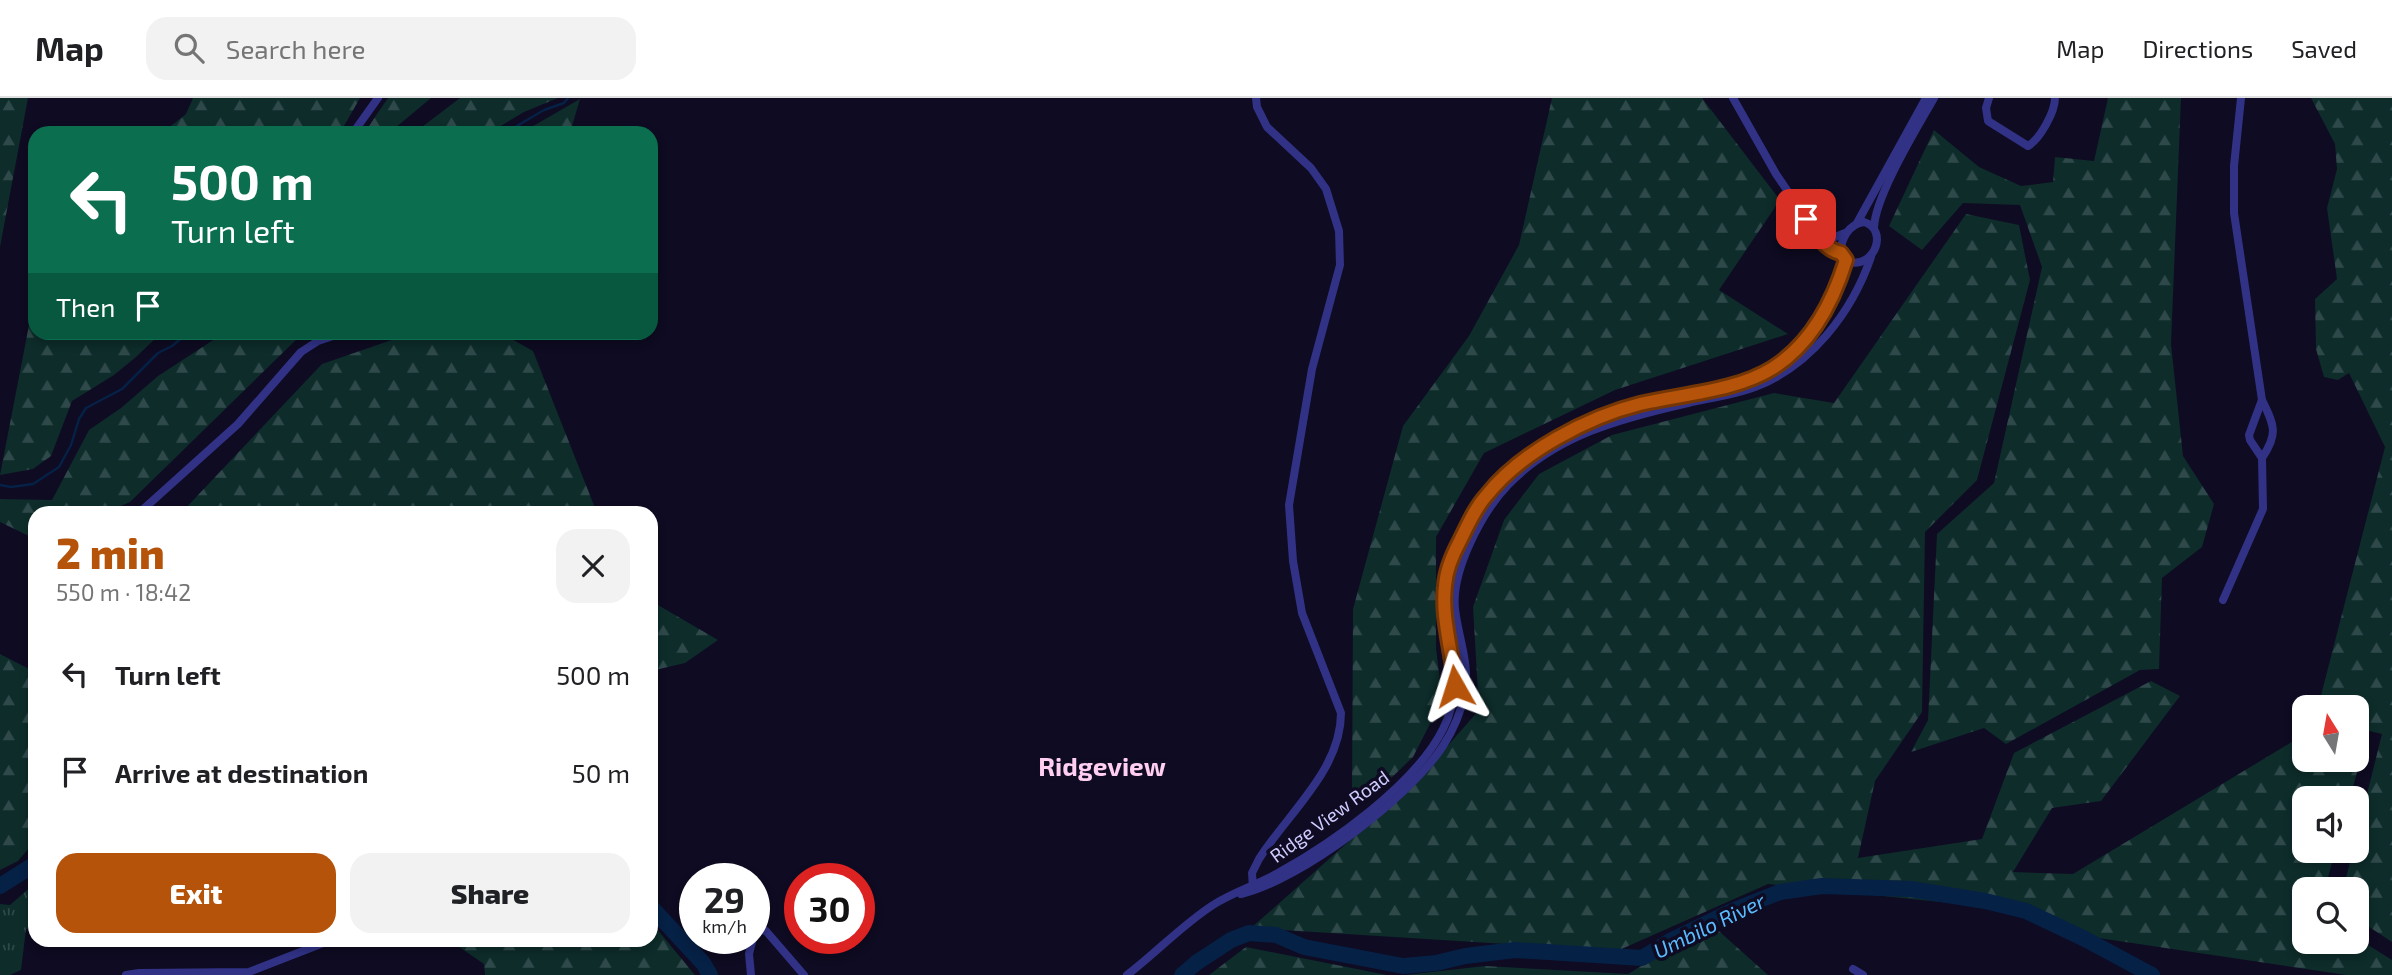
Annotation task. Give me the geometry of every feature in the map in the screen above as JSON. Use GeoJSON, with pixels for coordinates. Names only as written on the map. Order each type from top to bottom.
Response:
{"type":"FeatureCollection","features":[{"type":"Feature","properties":{"kind":"street"},"geometry":{"type":"LineString","coordinates":[[358,126],[378,98]]}},
{"type":"Feature","properties":{"kind":"street"},"geometry":{"type":"LineString","coordinates":[[1253,888],[1252,873],[1255,866],[1329,762],[1341,730],[1341,713],[1302,613],[1293,561],[1289,505],[1312,369],[1340,265],[1339,231],[1326,189],[1311,168],[1267,127],[1257,107],[1256,98]]}},
{"type":"Feature","properties":{"kind":"street"},"geometry":{"type":"LineString","coordinates":[[1733,98],[1776,174],[1830,249],[1852,263],[1861,263],[1871,257]]}},
{"type":"Feature","properties":{"kind":"street","name":"Ridge View Road"},"geometry":{"type":"LineString","coordinates":[[1688,399],[1758,376],[1791,355],[1814,328],[1840,278],[1843,256],[1841,245],[1926,98]]}},
{"type":"Feature","properties":{"kind":"street","name":"Ridge View Road"},"geometry":{"type":"LineString","coordinates":[[1127,975],[1205,910],[1228,897],[1253,888],[1318,848],[1384,798],[1424,760],[1443,730],[1452,707],[1455,686],[1444,601],[1445,584],[1458,544],[1473,515],[1502,477],[1527,458],[1599,417],[1638,405],[1755,386],[1783,373],[1817,345],[1843,313],[1860,284],[1876,242],[1875,219],[1883,196],[1934,98]]}},
{"type":"Feature","properties":{"kind":"street"},"geometry":{"type":"LineString","coordinates":[[1989,98],[1986,108],[1988,121],[2028,146],[2034,143],[2053,111],[2055,98]]}},
{"type":"Feature","properties":{"kind":"street"},"geometry":{"type":"LineString","coordinates":[[2241,98],[2234,166],[2234,213],[2262,400],[2274,432],[2270,446],[2262,458]]}},
{"type":"Feature","properties":{"kind":"street"},"geometry":{"type":"LineString","coordinates":[[1819,236],[1825,239],[1835,238],[1853,226],[1867,223],[1874,228]]}},
{"type":"Feature","properties":{"kind":"street"},"geometry":{"type":"LineString","coordinates":[[147,506],[238,425],[301,352],[321,340]]}},
{"type":"Feature","properties":{"kind":"street"},"geometry":{"type":"LineString","coordinates":[[2223,600],[2263,509],[2262,458],[2249,435],[2262,400]]}},
{"type":"Feature","properties":{"kind":"street"},"geometry":{"type":"LineString","coordinates":[[770,935],[804,975]]}},
{"type":"Feature","properties":{"kind":"street"},"geometry":{"type":"LineString","coordinates":[[126,975],[249,972],[313,947]]}},
{"type":"Feature","properties":{"kind":"street"},"geometry":{"type":"LineString","coordinates":[[749,954],[751,975]]}},
{"type":"Feature","properties":{"kind":"street"},"geometry":{"type":"LineString","coordinates":[[1853,969],[1863,975]]}},
{"type":"Feature","properties":{"kind":"green space"},"geometry":{"type":"Polygon","coordinates":[[[0,98],[28,98],[0,247],[0,98]]]}},
{"type":"Feature","properties":{"kind":"green space"},"geometry":{"type":"Polygon","coordinates":[[[193,98],[360,98],[344,126],[171,126],[186,114],[193,98]]]}},
{"type":"Feature","properties":{"kind":"green space"},"geometry":{"type":"Polygon","coordinates":[[[388,98],[431,98],[397,126],[369,126],[388,98]]]}},
{"type":"Feature","properties":{"kind":"green space"},"geometry":{"type":"Polygon","coordinates":[[[460,98],[558,98],[524,112],[501,126],[423,126],[460,98]]]}},
{"type":"Feature","properties":{"kind":"green space"},"geometry":{"type":"Polygon","coordinates":[[[1552,98],[1702,98],[1780,200],[1719,290],[1788,334],[1615,390],[1484,453],[1436,537],[1436,648],[1441,689],[1431,722],[1413,757],[1386,783],[1356,804],[1352,793],[1353,609],[1403,426],[1469,336],[1519,245],[1552,98]]]}},
{"type":"Feature","properties":{"kind":"green space"},"geometry":{"type":"Polygon","coordinates":[[[2108,98],[2181,98],[2171,344],[2183,456],[2214,504],[2202,547],[2162,578],[2159,669],[2140,670],[2006,744],[1984,728],[1911,752],[1928,720],[1937,534],[1994,483],[2042,267],[2020,205],[1963,203],[1922,250],[1889,226],[1934,130],[1979,167],[2021,186],[2053,182],[2055,157],[2094,161],[2108,98]]]}},
{"type":"Feature","properties":{"kind":"green space"},"geometry":{"type":"Polygon","coordinates":[[[2311,98],[2392,98],[2392,942],[2369,927],[2369,877],[2346,877],[2350,863],[2369,863],[2369,786],[2382,734],[2370,731],[2370,695],[2321,695],[2385,447],[2349,373],[2338,380],[2324,377],[2316,349],[2315,299],[2337,279],[2327,208],[2337,169],[2335,144],[2311,98]]]}},
{"type":"Feature","properties":{"kind":"green space"},"geometry":{"type":"Polygon","coordinates":[[[580,99],[572,126],[533,126],[580,99]]]}},
{"type":"Feature","properties":{"kind":"green space"},"geometry":{"type":"Polygon","coordinates":[[[1966,214],[2019,225],[2030,280],[1977,480],[1925,532],[1922,712],[1875,781],[1858,858],[1982,839],[2014,753],[2151,681],[2180,696],[2101,801],[2052,808],[2013,872],[2073,874],[2292,742],[2292,772],[2357,772],[2353,786],[2292,786],[2292,863],[2332,863],[2328,877],[2292,877],[2292,954],[2369,954],[2369,946],[2392,960],[2392,975],[2346,975],[2085,936],[2007,909],[1768,884],[1617,951],[1251,928],[1416,782],[1479,710],[1473,607],[1504,520],[1539,474],[1612,435],[1774,393],[1834,403],[1966,214]]]}},
{"type":"Feature","properties":{"kind":"green space"},"geometry":{"type":"Polygon","coordinates":[[[28,330],[28,340],[154,340],[114,375],[72,401],[51,456],[33,469],[0,475],[28,330]]]}},
{"type":"Feature","properties":{"kind":"green space"},"geometry":{"type":"Polygon","coordinates":[[[213,340],[296,340],[130,502],[121,506],[28,506],[28,536],[0,522],[0,499],[52,500],[89,430],[121,408],[158,376],[213,340]]]}},
{"type":"Feature","properties":{"kind":"green space"},"geometry":{"type":"Polygon","coordinates":[[[392,340],[513,340],[533,351],[594,506],[188,506],[322,364],[392,340]]]}},
{"type":"Feature","properties":{"kind":"green space"},"geometry":{"type":"Polygon","coordinates":[[[658,605],[718,640],[685,663],[658,669],[658,605]]]}},
{"type":"Feature","properties":{"kind":"green space"},"geometry":{"type":"Polygon","coordinates":[[[0,654],[28,668],[28,849],[18,861],[0,870],[0,654]]]}},
{"type":"Feature","properties":{"kind":"green space"},"geometry":{"type":"Polygon","coordinates":[[[28,889],[28,928],[21,970],[10,975],[0,975],[0,904],[10,905],[28,889]]]}},
{"type":"Feature","properties":{"kind":"green space"},"geometry":{"type":"Polygon","coordinates":[[[1711,924],[1768,975],[1405,975],[1485,966],[1628,974],[1711,924]]]}},
{"type":"Feature","properties":{"kind":"green space"},"geometry":{"type":"Polygon","coordinates":[[[658,930],[695,975],[485,975],[484,964],[459,947],[658,947],[658,930]]]}},
{"type":"Feature","properties":{"kind":"green space"},"geometry":{"type":"Polygon","coordinates":[[[1246,947],[1387,975],[1209,975],[1246,947]]]}},
{"type":"Feature","properties":{"kind":"waterway"},"geometry":{"type":"LineString","coordinates":[[517,126],[544,110],[564,103],[568,98]]}},
{"type":"Feature","properties":{"kind":"waterway"},"geometry":{"type":"LineString","coordinates":[[0,485],[11,487],[33,484],[59,467],[86,408],[122,389],[158,353],[179,340]]}},
{"type":"Feature","properties":{"kind":"waterway","name":"Umbilo River"},"geometry":{"type":"LineString","coordinates":[[0,886],[28,868]]}},
{"type":"Feature","properties":{"kind":"waterway","name":"Umbilo River"},"geometry":{"type":"LineString","coordinates":[[1182,975],[1231,940],[1249,933],[1276,935],[1304,947],[1403,966],[1515,950],[1642,958],[1670,941],[1732,911],[1780,892],[1822,886],[1910,889],[1985,901],[2026,911],[2152,975]]}},
{"type":"Feature","properties":{"kind":"waterway","name":"Umbilo River"},"geometry":{"type":"LineString","coordinates":[[658,915],[703,963],[710,975]]}},
{"type":"Feature","properties":{"kind":"district","name":"Ridgeview"},"geometry":{"type":"Point","coordinates":[1102,765]}},
{"type":"Feature","properties":{"kind":"route"},"geometry":{"type":"LineString","coordinates":[[1455,686],[1444,601],[1445,584],[1458,544],[1486,495],[1502,477],[1527,458],[1599,417],[1638,405],[1742,382],[1772,369],[1791,355],[1814,328],[1827,307],[1846,260],[1841,253],[1826,246],[1806,219]]}}]}
